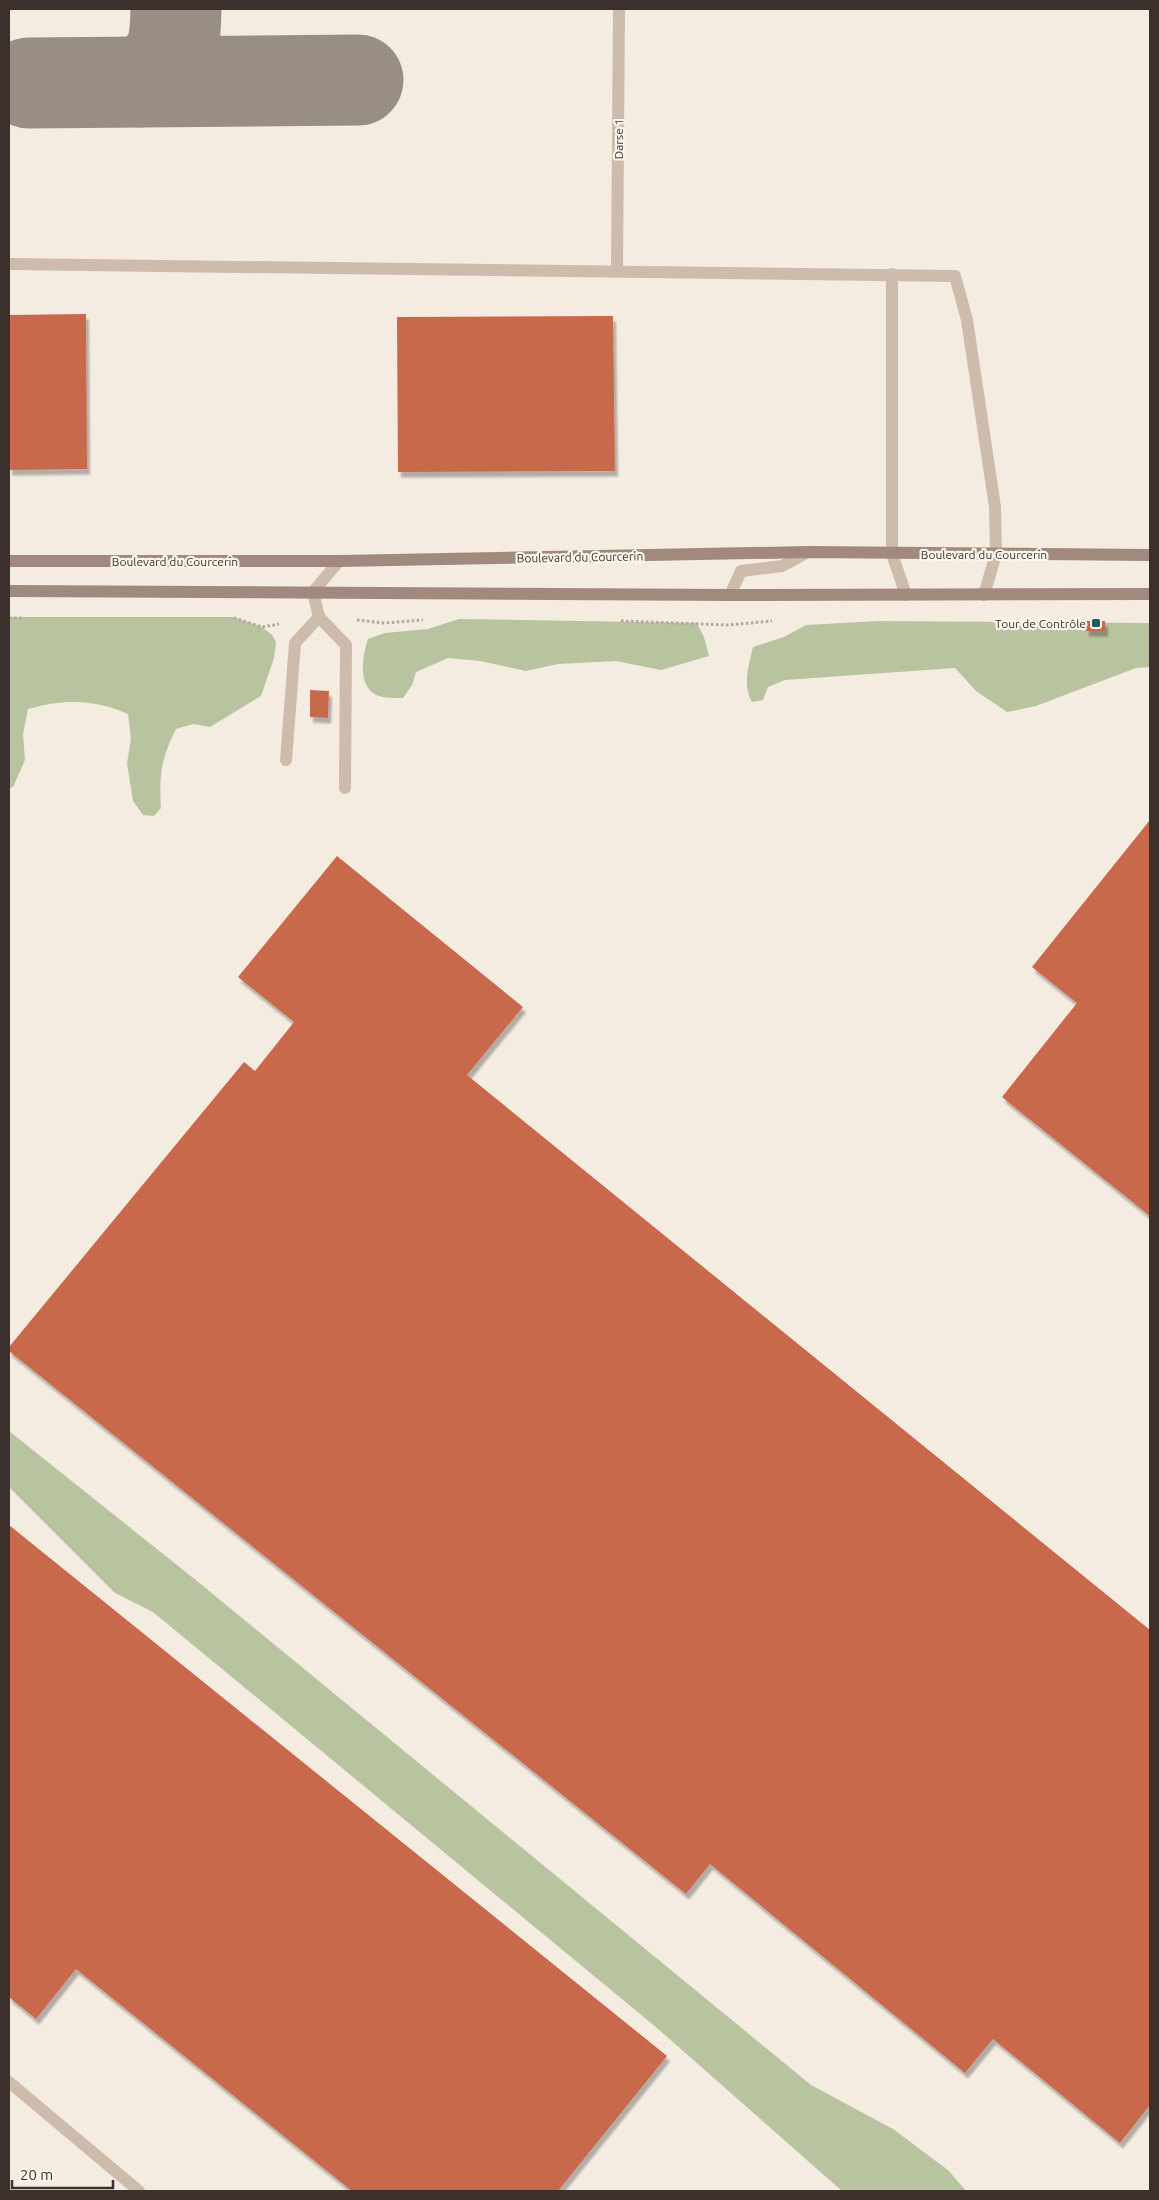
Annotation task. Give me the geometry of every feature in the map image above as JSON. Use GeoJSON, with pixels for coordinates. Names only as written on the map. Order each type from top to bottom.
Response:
{"type":"FeatureCollection","features":[{"type":"Feature","properties":{"kind":"main road","name":"Boulevard du Courcerin"},"geometry":{"type":"LineString","coordinates":[[9,561],[339,562],[808,552],[1150,555]]}},
{"type":"Feature","properties":{"kind":"main road"},"geometry":{"type":"LineString","coordinates":[[9,591],[730,595],[1150,594]]}},
{"type":"Feature","properties":{"kind":"street","name":"Darse 1"},"geometry":{"type":"LineString","coordinates":[[617,270],[619,9]]}},
{"type":"Feature","properties":{"kind":"street"},"geometry":{"type":"LineString","coordinates":[[9,264],[617,270],[955,276],[969,330],[995,507],[996,554],[984,595]]}},
{"type":"Feature","properties":{"kind":"street"},"geometry":{"type":"LineString","coordinates":[[892,274],[892,554],[906,595]]}},
{"type":"Feature","properties":{"kind":"street"},"geometry":{"type":"LineString","coordinates":[[730,595],[741,570],[782,566],[808,552]]}},
{"type":"Feature","properties":{"kind":"street"},"geometry":{"type":"LineString","coordinates":[[339,562],[313,592],[319,617],[346,645],[345,788]]}},
{"type":"Feature","properties":{"kind":"street"},"geometry":{"type":"LineString","coordinates":[[286,760],[295,643],[319,617]]}},
{"type":"Feature","properties":{"kind":"street"},"geometry":{"type":"LineString","coordinates":[[9,2082],[140,2191]]}},
{"type":"Feature","properties":{"kind":"green space"},"geometry":{"type":"Polygon","coordinates":[[[9,617],[233,617],[262,627],[272,635],[276,642],[274,658],[261,696],[210,727],[193,724],[176,729],[167,749],[162,767],[160,786],[161,808],[154,816],[143,815],[133,801],[127,763],[131,739],[128,714],[103,705],[66,702],[28,709],[23,734],[25,760],[13,787],[9,788],[9,617]]]}},
{"type":"Feature","properties":{"kind":"green space"},"geometry":{"type":"Polygon","coordinates":[[[459,619],[697,623],[704,637],[709,656],[661,670],[616,661],[558,664],[526,671],[480,661],[448,658],[416,672],[412,685],[403,698],[379,696],[368,687],[363,674],[363,667],[368,639],[385,633],[428,629],[459,619]]]}},
{"type":"Feature","properties":{"kind":"green space"},"geometry":{"type":"Polygon","coordinates":[[[878,621],[1150,623],[1150,667],[1136,668],[1036,706],[1007,712],[976,691],[955,668],[785,680],[768,687],[763,700],[752,702],[747,689],[747,682],[753,647],[784,637],[806,625],[878,621]]]}},
{"type":"Feature","properties":{"kind":"green space"},"geometry":{"type":"Polygon","coordinates":[[[9,1431],[197,1581],[811,2085],[893,2129],[948,2170],[966,2191],[842,2191],[657,2028],[153,1612],[115,1593],[9,1487],[9,1431]]]}},
{"type":"Feature","properties":{"kind":"building"},"geometry":{"type":"Polygon","coordinates":[[[86,314],[87,469],[9,470],[9,315],[86,314]]]}},
{"type":"Feature","properties":{"kind":"building"},"geometry":{"type":"Polygon","coordinates":[[[613,316],[615,471],[398,472],[397,317],[613,316]]]}},
{"type":"Feature","properties":{"kind":"building"},"geometry":{"type":"Polygon","coordinates":[[[1086,621],[1105,621],[1105,631],[1086,631],[1086,621]]]}},
{"type":"Feature","properties":{"kind":"building"},"geometry":{"type":"Polygon","coordinates":[[[310,690],[329,691],[328,718],[310,717],[310,690]]]}},
{"type":"Feature","properties":{"kind":"building"},"geometry":{"type":"Polygon","coordinates":[[[1150,820],[1150,1216],[1002,1097],[1077,1003],[1032,967],[1150,820]]]}},
{"type":"Feature","properties":{"kind":"building"},"geometry":{"type":"Polygon","coordinates":[[[337,856],[523,1007],[467,1075],[1150,1630],[1150,2105],[1120,2143],[993,2039],[965,2073],[710,1864],[686,1894],[9,1351],[9,1347],[244,1062],[255,1071],[294,1022],[238,977],[337,856]]]}},
{"type":"Feature","properties":{"kind":"building"},"geometry":{"type":"Polygon","coordinates":[[[9,1525],[667,2056],[558,2191],[352,2191],[76,1969],[36,2019],[9,1997],[9,1525]]]}},
{"type":"Feature","properties":{"kind":"taxiway"},"geometry":{"type":"LineString","coordinates":[[140,82],[160,67],[170,52],[175,33],[176,9]]}},
{"type":"Feature","properties":{"kind":"taxiway"},"geometry":{"type":"LineString","coordinates":[[29,83],[358,80]]}},
{"type":"Feature","properties":{"kind":"place","name":"Tour de Contrôle"},"geometry":{"type":"Point","coordinates":[1096,623]}}]}
